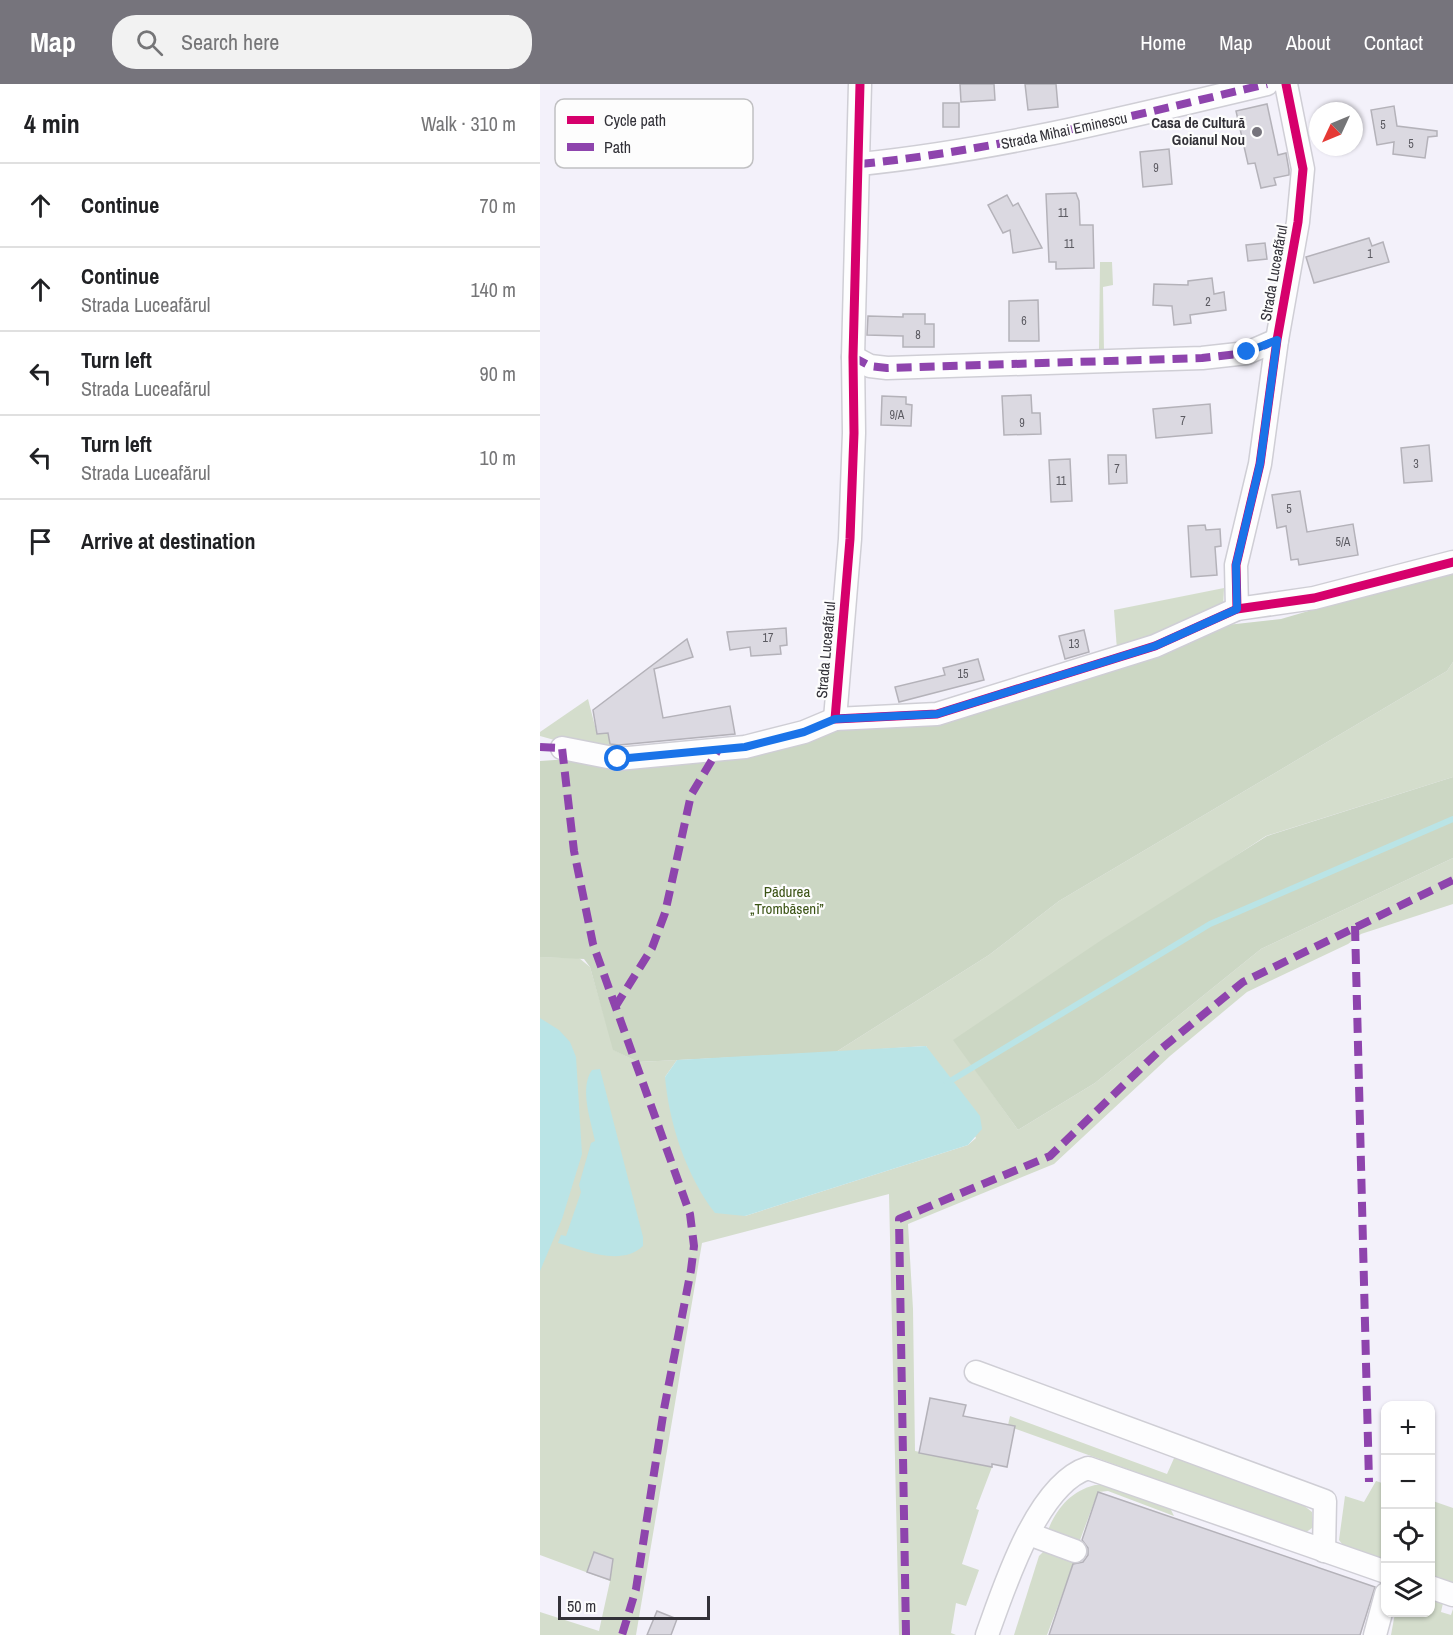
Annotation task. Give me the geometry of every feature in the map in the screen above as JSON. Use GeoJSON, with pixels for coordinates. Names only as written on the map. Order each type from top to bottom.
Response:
{"type":"FeatureCollection","features":[{"type":"Feature","properties":{"kind":"street","name":"Strada Luceafărul"},"geometry":{"type":"LineString","coordinates":[[860,84],[850,539],[835,719],[937,714],[1155,646],[1237,609],[1314,598],[1453,562]]}},
{"type":"Feature","properties":{"kind":"street","name":"Strada Mihai Eminescu"},"geometry":{"type":"LineString","coordinates":[[860,164],[918,158],[1012,142],[1267,84]]}},
{"type":"Feature","properties":{"kind":"street","name":"Strada Luceafărul"},"geometry":{"type":"LineString","coordinates":[[1237,609],[1236,565],[1260,464],[1277,340],[1298,222],[1303,169],[1286,84]]}},
{"type":"Feature","properties":{"kind":"street","name":"Strada Luceafărul"},"geometry":{"type":"LineString","coordinates":[[853,357],[870,366],[887,368],[1202,358],[1247,352],[1277,340]]}},
{"type":"Feature","properties":{"kind":"street"},"geometry":{"type":"LineString","coordinates":[[562,748],[618,759],[745,747],[804,732],[835,719]]}},
{"type":"Feature","properties":{"kind":"street"},"geometry":{"type":"LineString","coordinates":[[976,1372],[1324,1501],[1324,1551]]}},
{"type":"Feature","properties":{"kind":"street"},"geometry":{"type":"LineString","coordinates":[[987,1635],[1029,1534],[1051,1498],[1076,1472],[1088,1468],[1381,1570]]}},
{"type":"Feature","properties":{"kind":"street"},"geometry":{"type":"LineString","coordinates":[[1029,1534],[1075,1551]]}},
{"type":"Feature","properties":{"kind":"street"},"geometry":{"type":"LineString","coordinates":[[1435,1588],[1453,1595]]}},
{"type":"Feature","properties":{"kind":"street"},"geometry":{"type":"LineString","coordinates":[[1376,1635],[1381,1614]]}},
{"type":"Feature","properties":{"kind":"green space"},"geometry":{"type":"Polygon","coordinates":[[[1100,262],[1112,262],[1113,285],[1103,287],[1104,352],[1099,349],[1100,262]]]}},
{"type":"Feature","properties":{"kind":"green space","name":"Pădurea „Trombășeni”"},"geometry":{"type":"Polygon","coordinates":[[[1453,569],[1453,662],[1447,671],[1059,901],[989,955],[836,1052],[638,1062],[613,1050],[590,967],[584,959],[540,957],[540,761],[780,745],[1218,626],[1281,619],[1453,569]]]}},
{"type":"Feature","properties":{"kind":"green space"},"geometry":{"type":"Polygon","coordinates":[[[1224,588],[1223,610],[1117,650],[1114,610],[1224,588]]]}},
{"type":"Feature","properties":{"kind":"green space"},"geometry":{"type":"Polygon","coordinates":[[[1453,662],[1453,777],[1266,836],[954,1040],[1018,1130],[1095,1083],[1261,949],[1453,858],[1453,904],[1361,934],[1348,944],[1247,992],[1170,1056],[1054,1164],[908,1224],[913,1309],[915,1451],[992,1467],[976,1509],[979,1510],[962,1564],[979,1570],[966,1606],[956,1603],[951,1633],[956,1635],[899,1635],[889,1194],[702,1243],[636,1635],[540,1635],[540,1612],[599,1631],[610,1581],[540,1555],[540,957],[579,958],[590,967],[614,1050],[638,1062],[677,1060],[665,1077],[745,1216],[968,1145],[976,1138],[926,1046],[836,1052],[989,955],[1059,901],[1447,671],[1453,662]]]}},
{"type":"Feature","properties":{"kind":"green space"},"geometry":{"type":"Polygon","coordinates":[[[588,699],[597,734],[608,733],[612,756],[540,736],[540,732],[588,699]]]}},
{"type":"Feature","properties":{"kind":"green space"},"geometry":{"type":"Polygon","coordinates":[[[1453,777],[1453,858],[1261,949],[1095,1083],[1018,1130],[953,1040],[1103,939],[1267,836],[1453,777]]]}},
{"type":"Feature","properties":{"kind":"green space"},"geometry":{"type":"Polygon","coordinates":[[[1010,1416],[1167,1474],[1175,1456],[1297,1500],[1312,1512],[1312,1528],[1305,1533],[1016,1429],[1008,1425],[1010,1416]]]}},
{"type":"Feature","properties":{"kind":"green space"},"geometry":{"type":"Polygon","coordinates":[[[1376,1481],[1381,1483],[1381,1562],[1346,1549],[1339,1540],[1345,1496],[1364,1502],[1376,1481]]]}},
{"type":"Feature","properties":{"kind":"green space"},"geometry":{"type":"Polygon","coordinates":[[[1095,1485],[1106,1485],[1170,1508],[1174,1516],[1108,1491],[1098,1492],[1077,1548],[1048,1530],[1060,1508],[1072,1496],[1095,1485]]]}},
{"type":"Feature","properties":{"kind":"green space"},"geometry":{"type":"Polygon","coordinates":[[[1435,1502],[1453,1508],[1453,1589],[1435,1582],[1435,1502]]]}},
{"type":"Feature","properties":{"kind":"green space"},"geometry":{"type":"Polygon","coordinates":[[[1045,1550],[1076,1558],[1047,1635],[1014,1635],[1039,1556],[1045,1550]]]}},
{"type":"Feature","properties":{"kind":"green space"},"geometry":{"type":"Polygon","coordinates":[[[1435,1596],[1443,1603],[1441,1612],[1451,1615],[1453,1609],[1453,1635],[1391,1635],[1394,1617],[1435,1617],[1435,1596]]]}},
{"type":"Feature","properties":{"kind":"water"},"geometry":{"type":"Polygon","coordinates":[[[540,1018],[559,1030],[570,1042],[576,1057],[582,1154],[562,1219],[540,1271],[540,1018]]]}},
{"type":"Feature","properties":{"kind":"water"},"geometry":{"type":"Polygon","coordinates":[[[926,1046],[980,1116],[982,1129],[968,1145],[745,1216],[715,1213],[687,1166],[670,1112],[665,1077],[677,1060],[926,1046]]]}},
{"type":"Feature","properties":{"kind":"water"},"geometry":{"type":"Polygon","coordinates":[[[600,1069],[643,1237],[643,1246],[624,1255],[590,1253],[558,1243],[561,1235],[566,1236],[581,1192],[579,1185],[591,1143],[595,1141],[587,1105],[586,1086],[592,1070],[600,1069]]]}},
{"type":"Feature","properties":{"kind":"building"},"geometry":{"type":"Polygon","coordinates":[[[960,84],[994,84],[995,100],[961,102],[960,84]]]}},
{"type":"Feature","properties":{"kind":"building"},"geometry":{"type":"Polygon","coordinates":[[[1025,84],[1056,84],[1058,107],[1028,110],[1025,84]]]}},
{"type":"Feature","properties":{"kind":"building"},"geometry":{"type":"Polygon","coordinates":[[[943,103],[959,103],[959,127],[943,127],[943,103]]]}},
{"type":"Feature","properties":{"kind":"building","name":"Casa de Cultură Goianul Nou"},"geometry":{"type":"Polygon","coordinates":[[[1267,104],[1278,155],[1286,153],[1289,175],[1274,178],[1276,185],[1261,188],[1255,163],[1248,164],[1236,111],[1267,104]]]}},
{"type":"Feature","properties":{"kind":"building"},"geometry":{"type":"Polygon","coordinates":[[[1394,106],[1397,126],[1437,131],[1437,136],[1428,137],[1425,158],[1393,154],[1394,142],[1377,145],[1371,110],[1394,106]]]}},
{"type":"Feature","properties":{"kind":"building"},"geometry":{"type":"Polygon","coordinates":[[[1169,149],[1172,184],[1143,187],[1140,152],[1169,149]]]}},
{"type":"Feature","properties":{"kind":"building"},"geometry":{"type":"Polygon","coordinates":[[[1076,193],[1079,201],[1080,225],[1093,225],[1094,268],[1056,269],[1056,262],[1049,262],[1046,194],[1076,193]]]}},
{"type":"Feature","properties":{"kind":"building"},"geometry":{"type":"Polygon","coordinates":[[[1007,195],[1013,206],[1018,203],[1042,248],[1013,253],[1010,230],[1003,233],[988,205],[1007,195]]]}},
{"type":"Feature","properties":{"kind":"building"},"geometry":{"type":"Polygon","coordinates":[[[1369,238],[1372,246],[1383,242],[1389,262],[1314,283],[1306,257],[1369,238]]]}},
{"type":"Feature","properties":{"kind":"building"},"geometry":{"type":"Polygon","coordinates":[[[1265,243],[1267,259],[1248,261],[1246,245],[1265,243]]]}},
{"type":"Feature","properties":{"kind":"building"},"geometry":{"type":"Polygon","coordinates":[[[1212,278],[1214,294],[1224,292],[1226,310],[1190,315],[1191,323],[1174,325],[1172,306],[1153,305],[1154,284],[1188,285],[1188,281],[1212,278]]]}},
{"type":"Feature","properties":{"kind":"building"},"geometry":{"type":"Polygon","coordinates":[[[1038,300],[1039,341],[1009,341],[1009,301],[1038,300]]]}},
{"type":"Feature","properties":{"kind":"building"},"geometry":{"type":"Polygon","coordinates":[[[903,314],[925,314],[925,324],[934,324],[934,347],[903,347],[903,336],[867,335],[868,316],[903,317],[903,314]]]}},
{"type":"Feature","properties":{"kind":"building"},"geometry":{"type":"Polygon","coordinates":[[[1031,395],[1032,413],[1040,413],[1041,434],[1004,435],[1002,396],[1031,395]]]}},
{"type":"Feature","properties":{"kind":"building"},"geometry":{"type":"Polygon","coordinates":[[[882,396],[906,397],[906,404],[912,405],[911,426],[881,425],[882,396]]]}},
{"type":"Feature","properties":{"kind":"building"},"geometry":{"type":"Polygon","coordinates":[[[1210,404],[1212,433],[1156,438],[1153,409],[1210,404]]]}},
{"type":"Feature","properties":{"kind":"building"},"geometry":{"type":"Polygon","coordinates":[[[1429,445],[1432,481],[1404,483],[1401,448],[1429,445]]]}},
{"type":"Feature","properties":{"kind":"building"},"geometry":{"type":"Polygon","coordinates":[[[1108,455],[1126,455],[1127,483],[1109,484],[1108,455]]]}},
{"type":"Feature","properties":{"kind":"building"},"geometry":{"type":"Polygon","coordinates":[[[1070,459],[1072,501],[1051,502],[1049,460],[1070,459]]]}},
{"type":"Feature","properties":{"kind":"building"},"geometry":{"type":"Polygon","coordinates":[[[1300,491],[1307,532],[1353,524],[1358,555],[1299,565],[1298,559],[1291,560],[1286,526],[1277,528],[1272,495],[1300,491]]]}},
{"type":"Feature","properties":{"kind":"building"},"geometry":{"type":"Polygon","coordinates":[[[1205,525],[1206,530],[1220,529],[1221,546],[1215,547],[1217,575],[1191,577],[1188,526],[1205,525]]]}},
{"type":"Feature","properties":{"kind":"building"},"geometry":{"type":"Polygon","coordinates":[[[786,628],[787,645],[780,646],[781,654],[751,656],[750,647],[730,650],[727,632],[786,628]]]}},
{"type":"Feature","properties":{"kind":"building"},"geometry":{"type":"Polygon","coordinates":[[[1084,630],[1089,652],[1065,659],[1059,636],[1084,630]]]}},
{"type":"Feature","properties":{"kind":"building"},"geometry":{"type":"Polygon","coordinates":[[[687,639],[693,657],[654,669],[663,718],[730,706],[735,734],[619,745],[610,744],[608,733],[597,734],[593,710],[687,639]]]}},
{"type":"Feature","properties":{"kind":"building"},"geometry":{"type":"Polygon","coordinates":[[[978,659],[984,680],[899,702],[895,687],[945,675],[943,668],[978,659]]]}},
{"type":"Feature","properties":{"kind":"building"},"geometry":{"type":"Polygon","coordinates":[[[930,1398],[966,1405],[963,1416],[1015,1426],[1007,1467],[992,1464],[992,1467],[919,1453],[930,1398]]]}},
{"type":"Feature","properties":{"kind":"building"},"geometry":{"type":"Polygon","coordinates":[[[1098,1492],[1375,1587],[1360,1635],[1049,1635],[1073,1564],[1083,1562],[1088,1555],[1088,1548],[1082,1540],[1098,1492]]]}},
{"type":"Feature","properties":{"kind":"building"},"geometry":{"type":"Polygon","coordinates":[[[594,1552],[613,1559],[610,1580],[587,1572],[594,1552]]]}},
{"type":"Feature","properties":{"kind":"building"},"geometry":{"type":"Polygon","coordinates":[[[657,1611],[677,1619],[671,1635],[647,1635],[657,1611]]]}},
{"type":"Feature","properties":{"kind":"waterway"},"geometry":{"type":"LineString","coordinates":[[947,1083],[1210,924],[1453,819]]}},
{"type":"Feature","properties":{"kind":"marked path"},"geometry":{"type":"LineString","coordinates":[[860,164],[1014,141],[1267,84]]}},
{"type":"Feature","properties":{"kind":"marked path"},"geometry":{"type":"LineString","coordinates":[[853,357],[870,366],[887,368],[1202,358],[1247,353],[1277,340]]}},
{"type":"Feature","properties":{"kind":"marked path"},"geometry":{"type":"LineString","coordinates":[[540,747],[562,748],[574,851],[593,944],[690,1214],[694,1246],[664,1409],[636,1589],[622,1635]]}},
{"type":"Feature","properties":{"kind":"marked path"},"geometry":{"type":"LineString","coordinates":[[615,1007],[652,948],[665,913],[691,795],[718,750]]}},
{"type":"Feature","properties":{"kind":"marked path"},"geometry":{"type":"LineString","coordinates":[[906,1635],[899,1219],[1050,1156],[1161,1049],[1243,982],[1453,880]]}},
{"type":"Feature","properties":{"kind":"marked path"},"geometry":{"type":"LineString","coordinates":[[1355,926],[1369,1482]]}},
{"type":"Feature","properties":{"kind":"cycle path"},"geometry":{"type":"LineString","coordinates":[[860,84],[850,539],[835,719],[937,714],[1155,646],[1237,609],[1314,598],[1453,562]]}},
{"type":"Feature","properties":{"kind":"cycle path"},"geometry":{"type":"LineString","coordinates":[[1237,609],[1236,565],[1260,464],[1277,340],[1298,222],[1303,169],[1286,84]]}},
{"type":"Feature","properties":{"kind":"place","name":"Casa de Cultură Goianul Nou"},"geometry":{"type":"Point","coordinates":[1257,132]}},
{"type":"Feature","properties":{"kind":"route"},"geometry":{"type":"LineString","coordinates":[[618,759],[745,747],[804,732],[835,719],[937,714],[1155,646],[1237,609],[1236,565],[1260,464],[1277,340],[1247,352]]}}]}
